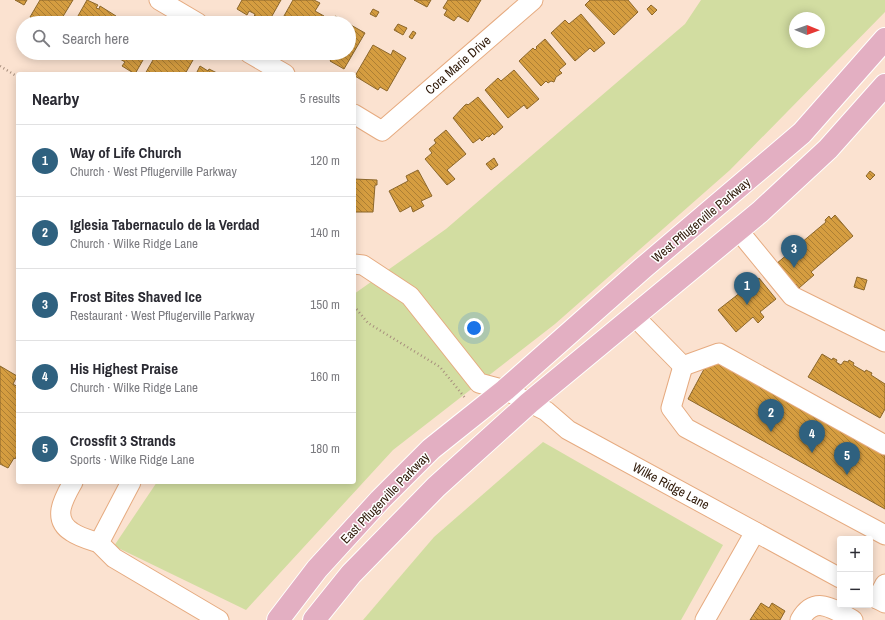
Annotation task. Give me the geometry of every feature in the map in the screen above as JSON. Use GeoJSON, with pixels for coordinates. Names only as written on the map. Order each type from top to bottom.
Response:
{"type":"FeatureCollection","features":[{"type":"Feature","properties":{"kind":"main road","name":"West Pflugerville Parkway"},"geometry":{"type":"LineString","coordinates":[[505,390],[649,263],[802,133],[885,39]]}},
{"type":"Feature","properties":{"kind":"main road"},"geometry":{"type":"LineString","coordinates":[[314,620],[351,574],[436,487],[530,403],[760,212],[828,149],[885,85]]}},
{"type":"Feature","properties":{"kind":"main road","name":"East Pflugerville Parkway"},"geometry":{"type":"LineString","coordinates":[[278,620],[317,569],[380,500],[431,449],[505,390]]}},
{"type":"Feature","properties":{"kind":"street"},"geometry":{"type":"LineString","coordinates":[[159,0],[186,16]]}},
{"type":"Feature","properties":{"kind":"street","name":"Cora Marie Drive"},"geometry":{"type":"LineString","coordinates":[[356,115],[382,131],[533,0]]}},
{"type":"Feature","properties":{"kind":"street"},"geometry":{"type":"LineString","coordinates":[[261,60],[282,72]]}},
{"type":"Feature","properties":{"kind":"street"},"geometry":{"type":"LineString","coordinates":[[738,230],[792,296],[885,342]]}},
{"type":"Feature","properties":{"kind":"street","name":"Wilke Ridge Lane"},"geometry":{"type":"LineString","coordinates":[[356,264],[363,266],[410,296],[479,383],[505,390],[546,411],[568,430],[837,576]]}},
{"type":"Feature","properties":{"kind":"street"},"geometry":{"type":"LineString","coordinates":[[634,316],[683,366]]}},
{"type":"Feature","properties":{"kind":"street"},"geometry":{"type":"LineString","coordinates":[[683,366],[719,353],[885,445]]}},
{"type":"Feature","properties":{"kind":"street"},"geometry":{"type":"LineString","coordinates":[[683,366],[671,408],[686,428],[885,535]]}},
{"type":"Feature","properties":{"kind":"street"},"geometry":{"type":"LineString","coordinates":[[72,484],[63,500],[60,512],[63,523],[72,532],[99,543],[114,558],[219,620]]}},
{"type":"Feature","properties":{"kind":"street"},"geometry":{"type":"LineString","coordinates":[[99,543],[130,484]]}},
{"type":"Feature","properties":{"kind":"street"},"geometry":{"type":"LineString","coordinates":[[705,620],[755,532]]}},
{"type":"Feature","properties":{"kind":"street"},"geometry":{"type":"LineString","coordinates":[[800,620],[808,610],[814,606],[821,605],[830,607],[853,620]]}},
{"type":"Feature","properties":{"kind":"path"},"geometry":{"type":"LineString","coordinates":[[0,66],[16,76]]}},
{"type":"Feature","properties":{"kind":"path"},"geometry":{"type":"LineString","coordinates":[[356,308],[368,322],[440,367],[468,400]]}},
{"type":"Feature","properties":{"kind":"green space"},"geometry":{"type":"Polygon","coordinates":[[[701,0],[885,0],[885,12],[730,170],[555,324],[393,450],[246,610],[114,546],[156,484],[356,484],[356,293],[446,229],[685,24],[701,0]]]}},
{"type":"Feature","properties":{"kind":"green space"},"geometry":{"type":"Polygon","coordinates":[[[543,442],[723,545],[681,620],[363,620],[434,537],[543,442]]]}},
{"type":"Feature","properties":{"kind":"building"},"geometry":{"type":"Polygon","coordinates":[[[15,0],[27,0],[24,5],[15,0]]]}},
{"type":"Feature","properties":{"kind":"building"},"geometry":{"type":"Polygon","coordinates":[[[40,0],[73,0],[63,16],[31,16],[40,0]]]}},
{"type":"Feature","properties":{"kind":"building"},"geometry":{"type":"Polygon","coordinates":[[[87,0],[98,5],[96,8],[99,9],[100,6],[116,16],[78,16],[87,0]]]}},
{"type":"Feature","properties":{"kind":"building"},"geometry":{"type":"Polygon","coordinates":[[[242,0],[281,0],[272,16],[254,16],[255,14],[249,11],[247,15],[237,9],[242,0]]]}},
{"type":"Feature","properties":{"kind":"building"},"geometry":{"type":"Polygon","coordinates":[[[293,0],[314,0],[320,3],[315,11],[324,16],[284,16],[293,0]]]}},
{"type":"Feature","properties":{"kind":"building"},"geometry":{"type":"Polygon","coordinates":[[[414,0],[431,0],[427,7],[414,0]]]}},
{"type":"Feature","properties":{"kind":"building"},"geometry":{"type":"Polygon","coordinates":[[[448,0],[481,0],[468,22],[458,16],[454,21],[444,15],[447,10],[443,8],[448,0]]]}},
{"type":"Feature","properties":{"kind":"building"},"geometry":{"type":"Polygon","coordinates":[[[590,0],[628,0],[638,12],[614,35],[585,5],[590,0]]]}},
{"type":"Feature","properties":{"kind":"building"},"geometry":{"type":"Polygon","coordinates":[[[651,5],[657,10],[652,15],[647,9],[651,5]]]}},
{"type":"Feature","properties":{"kind":"building"},"geometry":{"type":"Polygon","coordinates":[[[373,9],[379,12],[376,17],[370,14],[373,9]]]}},
{"type":"Feature","properties":{"kind":"building"},"geometry":{"type":"Polygon","coordinates":[[[581,14],[605,43],[594,52],[590,48],[575,61],[551,33],[565,20],[569,24],[581,14]]]}},
{"type":"Feature","properties":{"kind":"building"},"geometry":{"type":"Polygon","coordinates":[[[398,24],[407,28],[403,35],[394,30],[398,24]]]}},
{"type":"Feature","properties":{"kind":"building"},"geometry":{"type":"Polygon","coordinates":[[[356,28],[365,33],[356,48],[356,28]]]}},
{"type":"Feature","properties":{"kind":"building"},"geometry":{"type":"Polygon","coordinates":[[[413,31],[416,33],[412,39],[409,37],[413,31]]]}},
{"type":"Feature","properties":{"kind":"building"},"geometry":{"type":"Polygon","coordinates":[[[545,39],[566,64],[559,70],[562,73],[556,77],[554,82],[551,81],[548,83],[546,81],[541,86],[519,61],[533,48],[535,50],[537,48],[536,47],[545,39]]]}},
{"type":"Feature","properties":{"kind":"building"},"geometry":{"type":"Polygon","coordinates":[[[373,45],[391,55],[393,50],[406,58],[387,91],[380,87],[378,90],[356,77],[373,45]]]}},
{"type":"Feature","properties":{"kind":"building"},"geometry":{"type":"Polygon","coordinates":[[[122,60],[143,60],[136,72],[132,72],[122,66],[125,62],[122,60]]]}},
{"type":"Feature","properties":{"kind":"building"},"geometry":{"type":"Polygon","coordinates":[[[153,60],[193,60],[186,72],[146,72],[153,60]]]}},
{"type":"Feature","properties":{"kind":"building"},"geometry":{"type":"Polygon","coordinates":[[[331,60],[349,60],[344,69],[330,61],[331,60]]]}},
{"type":"Feature","properties":{"kind":"building"},"geometry":{"type":"Polygon","coordinates":[[[200,66],[208,71],[209,69],[215,72],[197,72],[200,66]]]}},
{"type":"Feature","properties":{"kind":"building"},"geometry":{"type":"Polygon","coordinates":[[[514,70],[539,99],[527,109],[524,105],[508,118],[485,90],[498,78],[501,81],[514,70]]]}},
{"type":"Feature","properties":{"kind":"building"},"geometry":{"type":"Polygon","coordinates":[[[478,97],[503,127],[494,135],[493,133],[482,141],[480,138],[473,143],[453,118],[465,105],[468,105],[478,97]]]}},
{"type":"Feature","properties":{"kind":"building"},"geometry":{"type":"Polygon","coordinates":[[[446,130],[466,154],[447,170],[455,179],[447,185],[425,159],[432,153],[429,149],[436,143],[434,140],[446,130]]]}},
{"type":"Feature","properties":{"kind":"building"},"geometry":{"type":"Polygon","coordinates":[[[494,158],[498,165],[491,170],[486,164],[494,158]]]}},
{"type":"Feature","properties":{"kind":"building"},"geometry":{"type":"Polygon","coordinates":[[[418,170],[432,196],[421,201],[424,206],[413,212],[411,206],[400,212],[389,191],[408,181],[406,176],[418,170]]]}},
{"type":"Feature","properties":{"kind":"building"},"geometry":{"type":"Polygon","coordinates":[[[870,171],[875,175],[870,180],[866,176],[870,171]]]}},
{"type":"Feature","properties":{"kind":"building"},"geometry":{"type":"Polygon","coordinates":[[[356,179],[377,180],[377,185],[375,185],[373,212],[356,212],[356,179]]]}},
{"type":"Feature","properties":{"kind":"building"},"geometry":{"type":"Polygon","coordinates":[[[835,215],[853,236],[811,272],[814,275],[799,288],[796,284],[795,286],[776,264],[826,222],[825,220],[829,216],[831,219],[835,215]]]}},
{"type":"Feature","properties":{"kind":"building"},"geometry":{"type":"Polygon","coordinates":[[[857,277],[867,280],[864,290],[854,287],[857,277]]]}},
{"type":"Feature","properties":{"kind":"building"},"geometry":{"type":"Polygon","coordinates":[[[759,278],[776,299],[760,312],[764,317],[758,323],[753,317],[736,332],[718,310],[759,278]]]}},
{"type":"Feature","properties":{"kind":"building"},"geometry":{"type":"Polygon","coordinates":[[[822,354],[832,360],[833,358],[837,360],[836,362],[841,365],[844,361],[848,362],[849,360],[854,363],[853,365],[865,372],[866,370],[872,373],[871,375],[885,384],[885,409],[880,418],[808,377],[822,354]]]}},
{"type":"Feature","properties":{"kind":"building"},"geometry":{"type":"Polygon","coordinates":[[[710,358],[885,456],[885,509],[688,399],[710,358]]]}},
{"type":"Feature","properties":{"kind":"building"},"geometry":{"type":"Polygon","coordinates":[[[0,366],[16,375],[13,384],[16,386],[16,457],[8,468],[0,464],[0,366]]]}},
{"type":"Feature","properties":{"kind":"building"},"geometry":{"type":"Polygon","coordinates":[[[761,603],[769,608],[772,603],[785,611],[780,620],[750,620],[761,603]]]}},
{"type":"Feature","properties":{"kind":"place","name":"Frost Bites Shaved Ice"},"geometry":{"type":"Point","coordinates":[794,268]}},
{"type":"Feature","properties":{"kind":"place","name":"Way of Life Church"},"geometry":{"type":"Point","coordinates":[747,305]}},
{"type":"Feature","properties":{"kind":"place","name":"Iglesia Tabernaculo de la Verdad"},"geometry":{"type":"Point","coordinates":[771,432]}},
{"type":"Feature","properties":{"kind":"place","name":"His Highest Praise"},"geometry":{"type":"Point","coordinates":[812,453]}},
{"type":"Feature","properties":{"kind":"place","name":"Crossfit 3 Strands"},"geometry":{"type":"Point","coordinates":[847,475]}}]}
